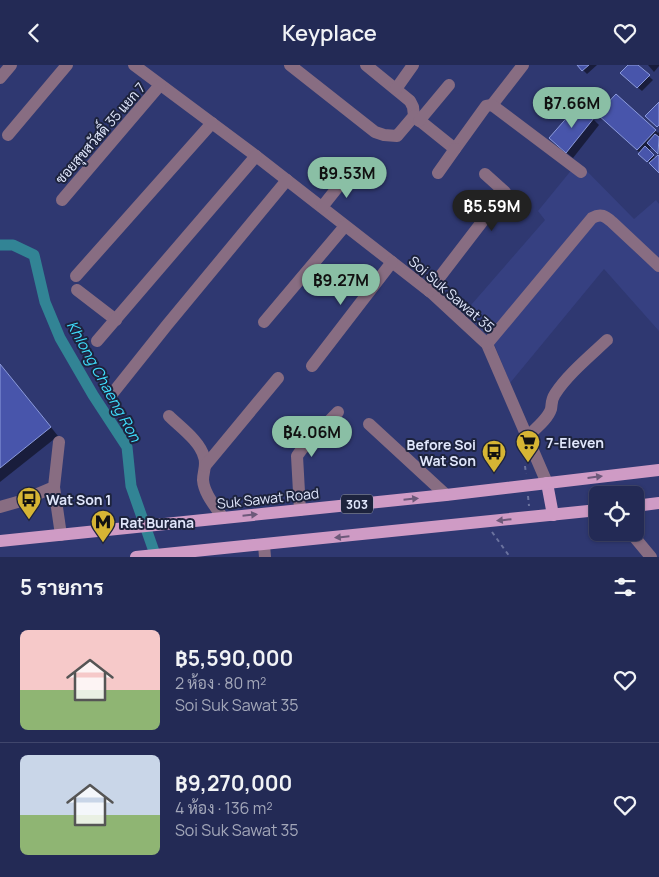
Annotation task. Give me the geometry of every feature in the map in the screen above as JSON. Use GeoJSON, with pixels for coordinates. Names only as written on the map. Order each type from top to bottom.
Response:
{"type":"FeatureCollection","features":[{"type":"Feature","properties":{"kind":"main road","name":"Suk Sawat Road"},"geometry":{"type":"LineString","coordinates":[[0,541],[446,495],[659,470]]}},
{"type":"Feature","properties":{"kind":"main road"},"geometry":{"type":"LineString","coordinates":[[547,483],[553,515]]}},
{"type":"Feature","properties":{"kind":"main road"},"geometry":{"type":"LineString","coordinates":[[644,505],[659,503]]}},
{"type":"Feature","properties":{"kind":"main road","name":"303"},"geometry":{"type":"LineString","coordinates":[[138,557],[175,553],[264,551],[485,522],[589,512]]}},
{"type":"Feature","properties":{"kind":"street"},"geometry":{"type":"LineString","coordinates":[[0,78],[11,65]]}},
{"type":"Feature","properties":{"kind":"street"},"geometry":{"type":"LineString","coordinates":[[8,135],[67,65]]}},
{"type":"Feature","properties":{"kind":"street","name":"Soi Suk Sawat 35"},"geometry":{"type":"LineString","coordinates":[[134,65],[256,156],[429,291],[487,344],[547,483]]}},
{"type":"Feature","properties":{"kind":"street"},"geometry":{"type":"LineString","coordinates":[[290,65],[375,132],[384,135],[397,136],[449,85]]}},
{"type":"Feature","properties":{"kind":"street"},"geometry":{"type":"LineString","coordinates":[[366,65],[410,101],[416,118],[455,149]]}},
{"type":"Feature","properties":{"kind":"street"},"geometry":{"type":"LineString","coordinates":[[396,89],[413,65]]}},
{"type":"Feature","properties":{"kind":"street"},"geometry":{"type":"LineString","coordinates":[[438,173],[486,106],[492,105],[523,65]]}},
{"type":"Feature","properties":{"kind":"street","name":"ซอยสุขสวัสดิ์ 35 แยก 7"},"geometry":{"type":"LineString","coordinates":[[62,200],[160,85]]}},
{"type":"Feature","properties":{"kind":"street"},"geometry":{"type":"LineString","coordinates":[[492,105],[581,171]]}},
{"type":"Feature","properties":{"kind":"street"},"geometry":{"type":"LineString","coordinates":[[76,276],[212,123]]}},
{"type":"Feature","properties":{"kind":"street"},"geometry":{"type":"LineString","coordinates":[[97,341],[256,156]]}},
{"type":"Feature","properties":{"kind":"street"},"geometry":{"type":"LineString","coordinates":[[322,207],[349,173]]}},
{"type":"Feature","properties":{"kind":"street"},"geometry":{"type":"LineString","coordinates":[[429,291],[505,192],[485,175]]}},
{"type":"Feature","properties":{"kind":"street"},"geometry":{"type":"LineString","coordinates":[[112,394],[191,295],[287,180]]}},
{"type":"Feature","properties":{"kind":"street"},"geometry":{"type":"LineString","coordinates":[[487,344],[592,218],[598,215],[604,216],[612,222],[659,266]]}},
{"type":"Feature","properties":{"kind":"street"},"geometry":{"type":"LineString","coordinates":[[264,322],[345,226]]}},
{"type":"Feature","properties":{"kind":"street"},"geometry":{"type":"LineString","coordinates":[[312,366],[392,262]]}},
{"type":"Feature","properties":{"kind":"street"},"geometry":{"type":"LineString","coordinates":[[77,290],[116,320]]}},
{"type":"Feature","properties":{"kind":"street"},"geometry":{"type":"LineString","coordinates":[[528,436],[546,417],[551,409],[554,395],[562,385],[606,339]]}},
{"type":"Feature","properties":{"kind":"street"},"geometry":{"type":"LineString","coordinates":[[206,466],[278,378]]}},
{"type":"Feature","properties":{"kind":"street"},"geometry":{"type":"LineString","coordinates":[[300,510],[297,456],[338,412]]}},
{"type":"Feature","properties":{"kind":"street"},"geometry":{"type":"LineString","coordinates":[[168,416],[199,446],[206,466],[203,480],[209,497],[223,518]]}},
{"type":"Feature","properties":{"kind":"street"},"geometry":{"type":"LineString","coordinates":[[369,425],[446,495]]}},
{"type":"Feature","properties":{"kind":"street"},"geometry":{"type":"LineString","coordinates":[[59,442],[54,487],[61,535]]}},
{"type":"Feature","properties":{"kind":"street"},"geometry":{"type":"LineString","coordinates":[[0,507],[21,501],[54,487]]}},
{"type":"Feature","properties":{"kind":"street"},"geometry":{"type":"LineString","coordinates":[[638,541],[651,557]]}},
{"type":"Feature","properties":{"kind":"path"},"geometry":{"type":"LineString","coordinates":[[485,522],[510,557]]}},
{"type":"Feature","properties":{"kind":"shaded area"},"geometry":{"type":"Polygon","coordinates":[[[578,162],[634,219],[656,200],[659,204],[659,331],[604,269],[510,383],[495,346],[465,312],[545,220],[538,211],[578,162]]]}},
{"type":"Feature","properties":{"kind":"building"},"geometry":{"type":"Polygon","coordinates":[[[577,65],[589,65],[582,71],[577,65]]]}},
{"type":"Feature","properties":{"kind":"building"},"geometry":{"type":"Polygon","coordinates":[[[628,65],[638,65],[650,75],[637,88],[620,73],[628,65]]]}},
{"type":"Feature","properties":{"kind":"building"},"geometry":{"type":"Polygon","coordinates":[[[616,94],[656,130],[637,150],[597,114],[616,94]]]}},
{"type":"Feature","properties":{"kind":"building"},"geometry":{"type":"Polygon","coordinates":[[[659,102],[659,125],[657,127],[645,116],[659,102]]]}},
{"type":"Feature","properties":{"kind":"building"},"geometry":{"type":"Polygon","coordinates":[[[578,105],[594,118],[566,153],[549,138],[578,105]]]}},
{"type":"Feature","properties":{"kind":"building"},"geometry":{"type":"Polygon","coordinates":[[[655,134],[659,137],[658,154],[647,143],[655,134]]]}},
{"type":"Feature","properties":{"kind":"building"},"geometry":{"type":"Polygon","coordinates":[[[645,146],[654,155],[647,162],[638,154],[645,146]]]}},
{"type":"Feature","properties":{"kind":"building"},"geometry":{"type":"Polygon","coordinates":[[[659,156],[659,173],[649,163],[659,156]]]}},
{"type":"Feature","properties":{"kind":"building"},"geometry":{"type":"Polygon","coordinates":[[[0,364],[51,427],[0,468],[0,364]]]}},
{"type":"Feature","properties":{"kind":"waterway","name":"Khlong Chaeng Ron"},"geometry":{"type":"LineString","coordinates":[[0,245],[13,245],[34,255],[45,302],[60,338],[93,395],[127,447],[131,486],[156,557]]}},
{"type":"Feature","properties":{"kind":"place","name":"7-Eleven"},"geometry":{"type":"Point","coordinates":[528,463]}},
{"type":"Feature","properties":{"kind":"place","name":"Before Soi Wat Son"},"geometry":{"type":"Point","coordinates":[494,473]}},
{"type":"Feature","properties":{"kind":"place","name":"Wat Son 1"},"geometry":{"type":"Point","coordinates":[29,520]}},
{"type":"Feature","properties":{"kind":"place","name":"Rat Burana"},"geometry":{"type":"Point","coordinates":[103,543]}}]}
